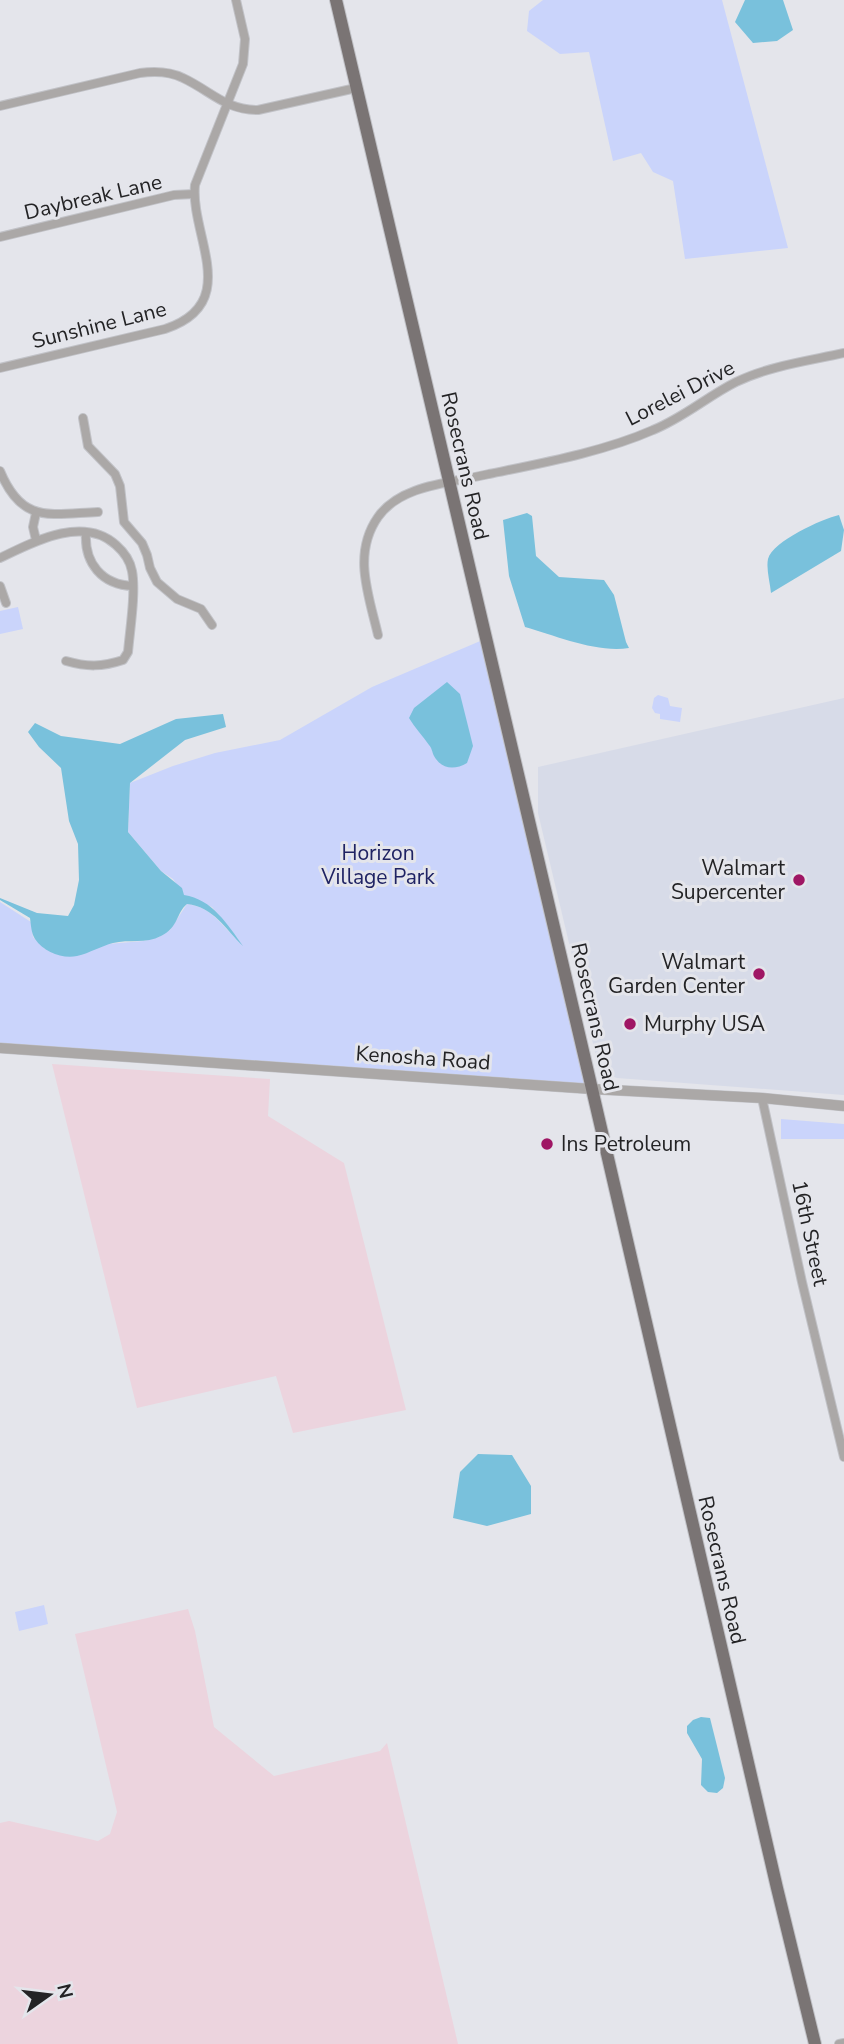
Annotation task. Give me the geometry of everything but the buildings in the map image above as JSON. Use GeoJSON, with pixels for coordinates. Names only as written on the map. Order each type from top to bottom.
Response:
{"type":"FeatureCollection","features":[{"type":"Feature","properties":{"kind":"main road","name":"Rosecrans Road"},"geometry":{"type":"LineString","coordinates":[[336,0],[761,1820],[816,2044]]}},
{"type":"Feature","properties":{"kind":"street","name":"Sunshine Lane"},"geometry":{"type":"LineString","coordinates":[[0,368],[166,329],[193,312],[205,292],[209,271],[194,194],[199,173],[246,54],[236,0]]}},
{"type":"Feature","properties":{"kind":"street"},"geometry":{"type":"LineString","coordinates":[[0,106],[155,71],[182,77],[227,104],[243,110],[258,110],[356,88]]}},
{"type":"Feature","properties":{"kind":"street","name":"Daybreak Lane"},"geometry":{"type":"LineString","coordinates":[[0,237],[174,195],[194,194]]}},
{"type":"Feature","properties":{"kind":"street","name":"Lorelei Drive"},"geometry":{"type":"LineString","coordinates":[[378,635],[363,572],[363,551],[371,529],[384,510],[399,498],[422,489],[549,461],[635,438],[656,429],[737,382],[762,372],[844,353]]}},
{"type":"Feature","properties":{"kind":"street"},"geometry":{"type":"LineString","coordinates":[[83,418],[88,446],[115,474],[120,486],[124,522],[147,555],[157,582],[177,600],[201,609],[212,625]]}},
{"type":"Feature","properties":{"kind":"street"},"geometry":{"type":"LineString","coordinates":[[0,471],[7,488],[20,505],[36,513],[98,512]]}},
{"type":"Feature","properties":{"kind":"street"},"geometry":{"type":"LineString","coordinates":[[36,513],[33,527],[36,540]]}},
{"type":"Feature","properties":{"kind":"street"},"geometry":{"type":"LineString","coordinates":[[0,558],[36,540],[62,533],[95,533],[110,539],[130,562],[133,586],[128,652],[123,660],[104,666],[85,666],[66,661]]}},
{"type":"Feature","properties":{"kind":"street"},"geometry":{"type":"LineString","coordinates":[[86,533],[87,553],[97,571],[113,583],[133,586]]}},
{"type":"Feature","properties":{"kind":"street"},"geometry":{"type":"LineString","coordinates":[[122,551],[138,539]]}},
{"type":"Feature","properties":{"kind":"street"},"geometry":{"type":"LineString","coordinates":[[0,586],[6,603]]}},
{"type":"Feature","properties":{"kind":"street","name":"Kenosha Road"},"geometry":{"type":"LineString","coordinates":[[0,1048],[592,1090],[762,1098],[844,1106]]}},
{"type":"Feature","properties":{"kind":"street","name":"16th Street"},"geometry":{"type":"LineString","coordinates":[[762,1098],[844,1457]]}},
{"type":"Feature","properties":{"kind":"shaded area"},"geometry":{"type":"Polygon","coordinates":[[[745,0],[783,0],[793,30],[777,41],[753,43],[735,22],[745,0]]]}},
{"type":"Feature","properties":{"kind":"shaded area"},"geometry":{"type":"Polygon","coordinates":[[[527,513],[532,516],[536,556],[559,577],[604,580],[614,595],[629,648],[590,646],[525,627],[509,576],[503,520],[527,513]]]}},
{"type":"Feature","properties":{"kind":"shaded area"},"geometry":{"type":"Polygon","coordinates":[[[839,515],[844,530],[841,551],[771,593],[768,559],[772,552],[788,538],[839,515]]]}},
{"type":"Feature","properties":{"kind":"shaded area"},"geometry":{"type":"Polygon","coordinates":[[[447,682],[460,694],[473,746],[467,763],[453,768],[437,761],[430,746],[409,718],[414,708],[447,682]]]}},
{"type":"Feature","properties":{"kind":"shaded area"},"geometry":{"type":"Polygon","coordinates":[[[844,698],[844,1095],[617,1078],[605,1074],[598,1064],[538,813],[538,767],[844,698]]]}},
{"type":"Feature","properties":{"kind":"shaded area"},"geometry":{"type":"Polygon","coordinates":[[[223,714],[226,727],[185,740],[130,783],[128,832],[161,871],[182,888],[184,895],[194,897],[211,907],[243,946],[212,914],[187,904],[171,928],[155,938],[113,943],[71,957],[43,948],[34,937],[30,918],[0,898],[37,913],[68,916],[74,905],[79,880],[78,844],[69,821],[61,768],[28,732],[35,723],[61,736],[120,744],[176,719],[223,714]]]}},
{"type":"Feature","properties":{"kind":"shaded area"},"geometry":{"type":"Polygon","coordinates":[[[52,1064],[270,1079],[268,1116],[344,1163],[406,1410],[293,1433],[276,1376],[137,1408],[52,1064]]]}},
{"type":"Feature","properties":{"kind":"shaded area"},"geometry":{"type":"Polygon","coordinates":[[[478,1454],[512,1455],[531,1486],[531,1514],[487,1526],[453,1518],[460,1472],[478,1454]]]}},
{"type":"Feature","properties":{"kind":"shaded area"},"geometry":{"type":"Polygon","coordinates":[[[188,1609],[195,1631],[214,1727],[274,1776],[380,1751],[387,1743],[458,2044],[0,2044],[0,1823],[9,1821],[98,1841],[110,1834],[117,1812],[75,1634],[188,1609]]]}},
{"type":"Feature","properties":{"kind":"shaded area"},"geometry":{"type":"Polygon","coordinates":[[[701,1717],[710,1718],[725,1778],[723,1788],[717,1793],[708,1792],[701,1785],[702,1759],[687,1733],[687,1726],[701,1717]]]}},
{"type":"Feature","properties":{"kind":"green space"},"geometry":{"type":"Polygon","coordinates":[[[543,0],[722,0],[788,248],[685,259],[673,181],[653,172],[641,153],[613,161],[589,52],[560,54],[527,31],[529,11],[543,0]]]}},
{"type":"Feature","properties":{"kind":"green space"},"geometry":{"type":"Polygon","coordinates":[[[18,607],[23,629],[0,634],[0,611],[18,607]]]}},
{"type":"Feature","properties":{"kind":"green space","name":"Horizon Village Park"},"geometry":{"type":"Polygon","coordinates":[[[485,639],[592,1089],[0,1048],[0,902],[31,922],[33,937],[45,949],[144,941],[159,937],[170,930],[187,904],[210,913],[240,942],[212,907],[184,896],[173,879],[161,871],[128,832],[130,783],[215,753],[280,740],[372,687],[485,639]]]}},
{"type":"Feature","properties":{"kind":"green space"},"geometry":{"type":"Polygon","coordinates":[[[658,695],[668,698],[670,706],[682,708],[680,722],[660,719],[660,714],[655,713],[652,708],[654,698],[658,695]]]}},
{"type":"Feature","properties":{"kind":"green space"},"geometry":{"type":"Polygon","coordinates":[[[781,1119],[844,1124],[844,1139],[781,1139],[781,1119]]]}},
{"type":"Feature","properties":{"kind":"green space"},"geometry":{"type":"Polygon","coordinates":[[[44,1605],[48,1624],[19,1631],[15,1612],[44,1605]]]}},
{"type":"Feature","properties":{"kind":"place","name":"Walmart Supercenter"},"geometry":{"type":"Point","coordinates":[799,880]}},
{"type":"Feature","properties":{"kind":"place","name":"Walmart Garden Center"},"geometry":{"type":"Point","coordinates":[759,974]}},
{"type":"Feature","properties":{"kind":"place","name":"Murphy USA"},"geometry":{"type":"Point","coordinates":[630,1024]}},
{"type":"Feature","properties":{"kind":"place","name":"Ins Petroleum"},"geometry":{"type":"Point","coordinates":[547,1144]}}]}
